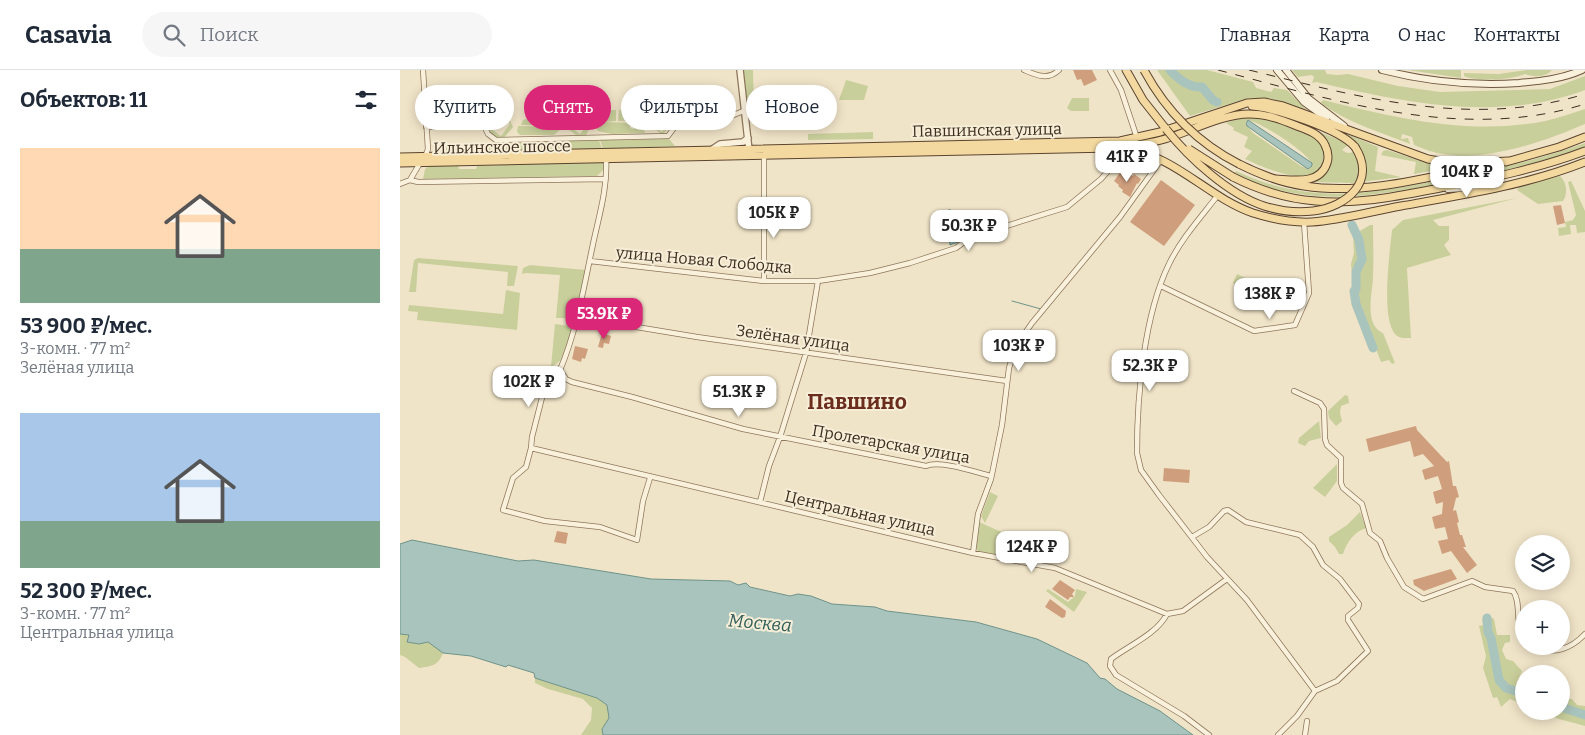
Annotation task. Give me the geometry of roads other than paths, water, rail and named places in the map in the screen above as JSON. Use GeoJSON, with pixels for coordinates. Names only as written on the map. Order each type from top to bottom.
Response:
{"type":"FeatureCollection","features":[{"type":"Feature","properties":{"kind":"main road"},"geometry":{"type":"LineString","coordinates":[[1126,70],[1143,100],[1192,158],[1234,190],[1262,205],[1293,212],[1325,208],[1343,201],[1359,185],[1362,173],[1362,160],[1355,147],[1341,136],[1285,113],[1258,107],[1232,108]]}},
{"type":"Feature","properties":{"kind":"main road"},"geometry":{"type":"LineString","coordinates":[[1144,70],[1156,92],[1179,120],[1206,144],[1239,164],[1276,179],[1311,187],[1356,188],[1508,161],[1550,150],[1585,137]]}},
{"type":"Feature","properties":{"kind":"main road"},"geometry":{"type":"LineString","coordinates":[[1277,70],[1304,102],[1323,116],[1360,134]]}},
{"type":"Feature","properties":{"kind":"main road"},"geometry":{"type":"LineString","coordinates":[[1286,70],[1310,99],[1339,123]]}},
{"type":"Feature","properties":{"kind":"main road"},"geometry":{"type":"LineString","coordinates":[[1382,70],[1422,80],[1473,85],[1549,80],[1582,70]]}},
{"type":"Feature","properties":{"kind":"main road"},"geometry":{"type":"LineString","coordinates":[[1138,138],[1256,102],[1275,104],[1413,154],[1442,162],[1472,164],[1508,161]]}},
{"type":"Feature","properties":{"kind":"main road"},"geometry":{"type":"LineString","coordinates":[[1112,148],[1163,140],[1240,114],[1264,115],[1314,133],[1324,142],[1327,150],[1325,167],[1317,176],[1302,180],[1276,179]]}},
{"type":"Feature","properties":{"kind":"main road"},"geometry":{"type":"LineString","coordinates":[[1166,129],[1192,152],[1233,177],[1273,193],[1317,201],[1367,200],[1429,190],[1530,168],[1585,151]]}},
{"type":"Feature","properties":{"kind":"main road","name":"Павшинская улица"},"geometry":{"type":"LineString","coordinates":[[606,155],[1128,140],[1138,138]]}},
{"type":"Feature","properties":{"kind":"main road"},"geometry":{"type":"LineString","coordinates":[[1112,148],[1141,152],[1162,159],[1247,211],[1284,221],[1304,222],[1340,218],[1504,186],[1584,163]]}},
{"type":"Feature","properties":{"kind":"main road","name":"Павшинская улица"},"geometry":{"type":"LineString","coordinates":[[606,155],[710,151],[764,154],[1112,148]]}},
{"type":"Feature","properties":{"kind":"main road","name":"Ильинское шоссе"},"geometry":{"type":"LineString","coordinates":[[423,159],[437,156],[606,155]]}},
{"type":"Feature","properties":{"kind":"main road","name":"Ильинское шоссе"},"geometry":{"type":"LineString","coordinates":[[402,160],[606,155]]}},
{"type":"Feature","properties":{"kind":"main road"},"geometry":{"type":"LineString","coordinates":[[1429,190],[1504,186]]}},
{"type":"Feature","properties":{"kind":"street"},"geometry":{"type":"LineString","coordinates":[[422,70],[423,85]]}},
{"type":"Feature","properties":{"kind":"street"},"geometry":{"type":"LineString","coordinates":[[486,130],[496,140],[668,136],[680,120],[726,118],[746,110],[740,70]]}},
{"type":"Feature","properties":{"kind":"street"},"geometry":{"type":"LineString","coordinates":[[1024,70],[1046,77],[1052,76],[1059,70]]}},
{"type":"Feature","properties":{"kind":"street"},"geometry":{"type":"LineString","coordinates":[[1110,70],[1120,90],[1138,138]]}},
{"type":"Feature","properties":{"kind":"street"},"geometry":{"type":"LineString","coordinates":[[426,130],[428,151],[437,156]]}},
{"type":"Feature","properties":{"kind":"street"},"geometry":{"type":"LineString","coordinates":[[747,130],[749,152]]}},
{"type":"Feature","properties":{"kind":"street"},"geometry":{"type":"LineString","coordinates":[[710,151],[720,144],[743,142],[748,138]]}},
{"type":"Feature","properties":{"kind":"street"},"geometry":{"type":"LineString","coordinates":[[423,159],[427,146]]}},
{"type":"Feature","properties":{"kind":"street"},"geometry":{"type":"LineString","coordinates":[[400,184],[410,179],[423,159],[427,146]]}},
{"type":"Feature","properties":{"kind":"street"},"geometry":{"type":"LineString","coordinates":[[764,154],[764,281]]}},
{"type":"Feature","properties":{"kind":"street"},"geometry":{"type":"LineString","coordinates":[[606,155],[604,194],[576,317],[560,370],[549,370],[526,467],[513,478],[503,510],[545,521],[600,528],[637,540],[643,501],[650,478]]}},
{"type":"Feature","properties":{"kind":"street"},"geometry":{"type":"LineString","coordinates":[[973,553],[978,514],[991,476],[1002,426],[1007,381],[1012,357],[1019,339],[1120,217],[1162,159]]}},
{"type":"Feature","properties":{"kind":"street"},"geometry":{"type":"LineString","coordinates":[[402,160],[411,170],[410,179]]}},
{"type":"Feature","properties":{"kind":"street","name":"улица Новая Слободка"},"geometry":{"type":"LineString","coordinates":[[590,261],[764,281],[818,281],[870,273],[910,263],[956,248],[971,237],[1067,207],[1102,179],[1116,162]]}},
{"type":"Feature","properties":{"kind":"street"},"geometry":{"type":"LineString","coordinates":[[410,179],[418,182],[605,180]]}},
{"type":"Feature","properties":{"kind":"street"},"geometry":{"type":"LineString","coordinates":[[1218,194],[1177,249],[1168,266],[1161,286],[1145,343],[1137,452],[1142,470],[1192,537],[1247,600],[1315,691]]}},
{"type":"Feature","properties":{"kind":"street"},"geometry":{"type":"LineString","coordinates":[[1161,286],[1254,331],[1295,325],[1309,293],[1304,222]]}},
{"type":"Feature","properties":{"kind":"street"},"geometry":{"type":"LineString","coordinates":[[760,502],[768,466],[780,437],[806,353],[818,281]]}},
{"type":"Feature","properties":{"kind":"street","name":"Зелёная улица"},"geometry":{"type":"LineString","coordinates":[[576,317],[806,353],[1007,381]]}},
{"type":"Feature","properties":{"kind":"street","name":"Пролетарская улица"},"geometry":{"type":"LineString","coordinates":[[560,370],[566,379],[572,382],[743,429],[817,443],[870,456],[926,466],[932,464],[955,467],[991,476]]}},
{"type":"Feature","properties":{"kind":"street"},"geometry":{"type":"LineString","coordinates":[[1294,391],[1320,403],[1324,409],[1324,439],[1341,458],[1341,483],[1343,488],[1362,504],[1370,533],[1380,541],[1387,558],[1404,587],[1423,599],[1472,581],[1485,587],[1513,591],[1516,600]]}},
{"type":"Feature","properties":{"kind":"street","name":"Центральная улица"},"geometry":{"type":"LineString","coordinates":[[531,448],[650,478],[760,502],[973,553],[1055,568],[1167,614]]}},
{"type":"Feature","properties":{"kind":"street"},"geometry":{"type":"LineString","coordinates":[[1192,537],[1209,527],[1224,511],[1228,510],[1246,522],[1300,535],[1312,547],[1324,565],[1340,579],[1359,604],[1358,608],[1348,616],[1348,620],[1368,651],[1337,681],[1315,691],[1297,716],[1278,735]]}},
{"type":"Feature","properties":{"kind":"street"},"geometry":{"type":"LineString","coordinates":[[1209,735],[1184,716],[1116,675],[1110,666],[1111,659],[1123,649],[1136,644],[1163,620],[1167,614],[1182,611],[1227,579]]}},
{"type":"Feature","properties":{"kind":"street"},"geometry":{"type":"LineString","coordinates":[[1570,646],[1578,642],[1585,634]]}},
{"type":"Feature","properties":{"kind":"street"},"geometry":{"type":"LineString","coordinates":[[1305,735],[1307,721]]}},
{"type":"Feature","properties":{"kind":"water"},"geometry":{"type":"Polygon","coordinates":[[[1248,120],[1312,163],[1312,166],[1308,169],[1247,126],[1248,120]]]}},
{"type":"Feature","properties":{"kind":"water"},"geometry":{"type":"Polygon","coordinates":[[[948,210],[951,210],[952,218],[960,234],[961,241],[950,245],[946,214],[948,210]]]}},
{"type":"Feature","properties":{"kind":"water","name":"Москва"},"geometry":{"type":"Polygon","coordinates":[[[412,540],[518,561],[534,560],[651,579],[730,581],[738,585],[746,583],[750,587],[790,596],[798,594],[811,596],[832,604],[875,607],[887,611],[976,622],[1037,639],[1087,663],[1100,678],[1105,679],[1117,689],[1160,711],[1193,735],[603,735],[602,729],[609,718],[607,705],[597,698],[535,678],[534,673],[508,665],[506,667],[471,656],[443,653],[428,642],[419,644],[407,642],[409,635],[400,634],[400,544],[412,540]]]}},
{"type":"Feature","properties":{"kind":"waterway"},"geometry":{"type":"LineString","coordinates":[[1170,70],[1185,83],[1202,87],[1217,102]]}},
{"type":"Feature","properties":{"kind":"waterway"},"geometry":{"type":"LineString","coordinates":[[1352,225],[1359,240],[1362,259],[1356,272],[1356,289],[1354,291],[1356,304],[1373,348]]}},
{"type":"Feature","properties":{"kind":"waterway"},"geometry":{"type":"LineString","coordinates":[[1012,301],[1041,309]]}},
{"type":"Feature","properties":{"kind":"waterway"},"geometry":{"type":"LineString","coordinates":[[1487,618],[1488,632],[1491,638],[1499,680],[1506,688],[1515,691]]}},
{"type":"Feature","properties":{"kind":"waterway"},"geometry":{"type":"LineString","coordinates":[[1570,710],[1585,715]]}},
{"type":"Feature","properties":{"kind":"railway"},"geometry":{"type":"LineString","coordinates":[[1218,70],[1354,104],[1400,113],[1447,118],[1493,119],[1539,115],[1585,104]]}},
{"type":"Feature","properties":{"kind":"railway"},"geometry":{"type":"LineString","coordinates":[[1249,70],[1374,99],[1458,109],[1500,109],[1543,104],[1585,94]]}},
{"type":"Feature","properties":{"kind":"district","name":"Павшино"},"geometry":{"type":"Point","coordinates":[857,402]}}]}
